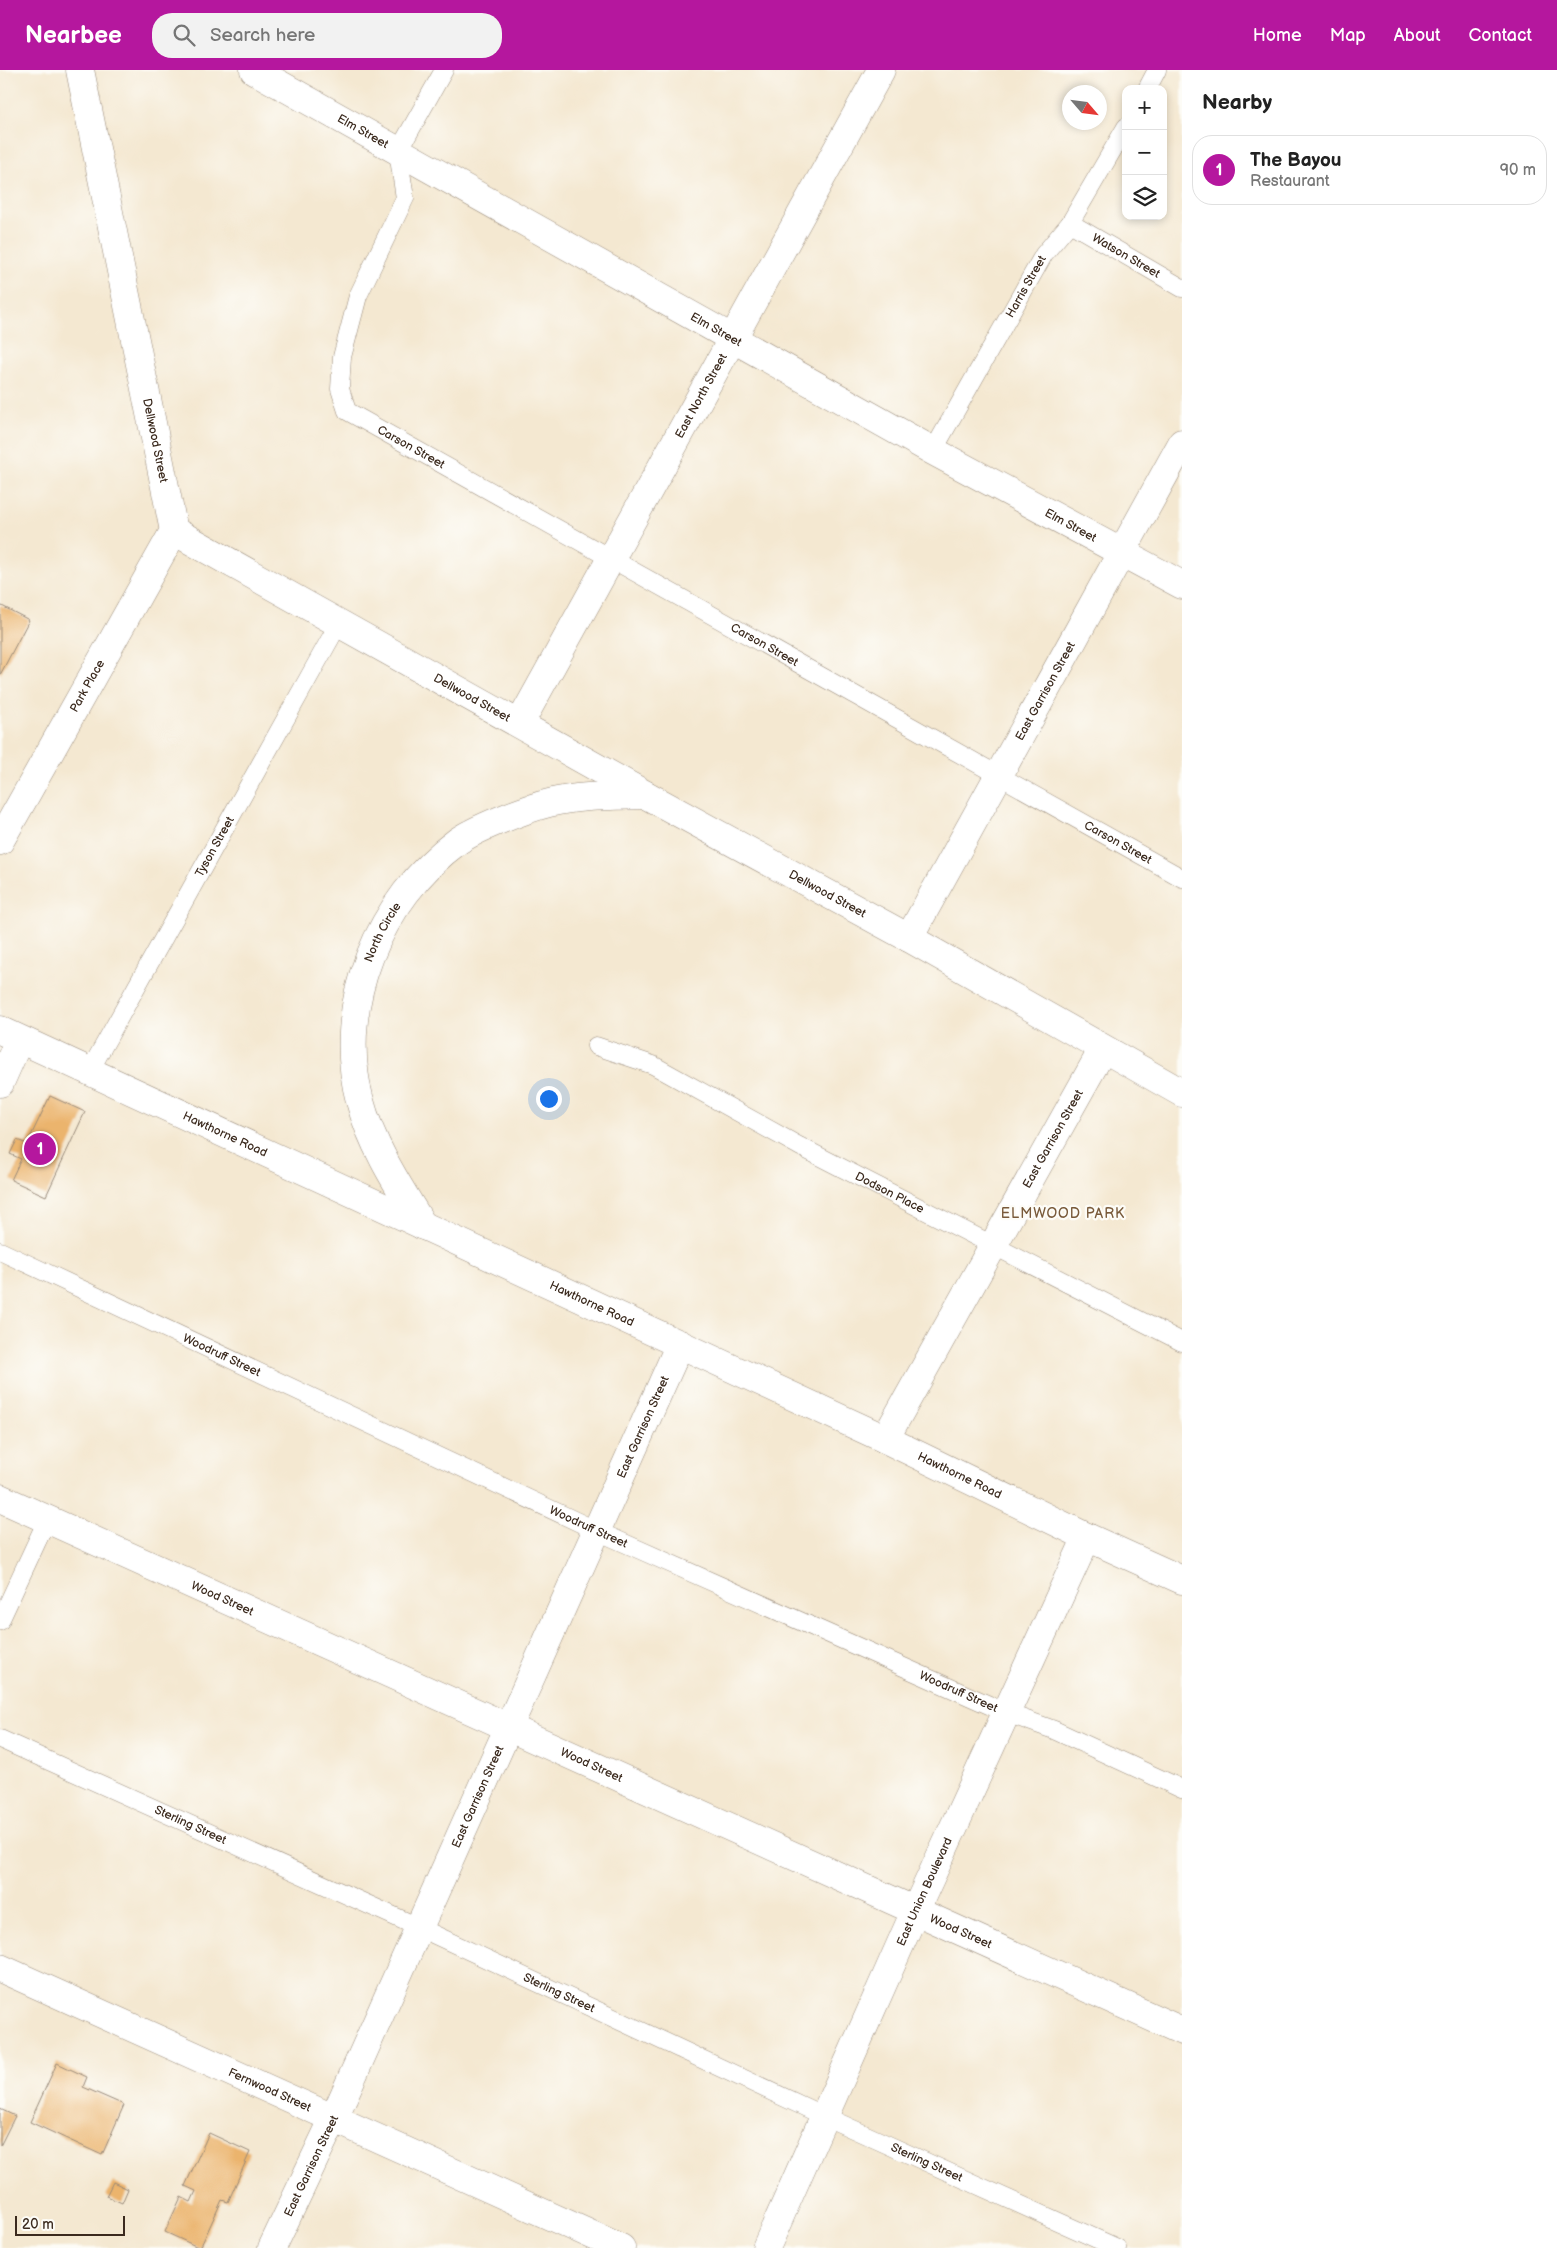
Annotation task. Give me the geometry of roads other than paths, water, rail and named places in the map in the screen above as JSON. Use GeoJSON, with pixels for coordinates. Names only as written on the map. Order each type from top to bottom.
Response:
{"type":"FeatureCollection","features":[{"type":"Feature","properties":{"kind":"street","name":"Dellwood Street"},"geometry":{"type":"LineString","coordinates":[[80,70],[174,530],[646,795],[909,938],[1182,1092]]}},
{"type":"Feature","properties":{"kind":"street","name":"Elm Street"},"geometry":{"type":"LineString","coordinates":[[254,70],[933,451],[1182,585]]}},
{"type":"Feature","properties":{"kind":"street","name":"East North Street"},"geometry":{"type":"LineString","coordinates":[[520,723],[881,70]]}},
{"type":"Feature","properties":{"kind":"street","name":"East Garrison Street"},"geometry":{"type":"LineString","coordinates":[[909,938],[1182,443]]}},
{"type":"Feature","properties":{"kind":"street","name":"Park Place"},"geometry":{"type":"LineString","coordinates":[[0,841],[174,530]]}},
{"type":"Feature","properties":{"kind":"street","name":"North Circle"},"geometry":{"type":"LineString","coordinates":[[423,1226],[379,1150],[360,1102],[352,1057],[358,989],[368,959],[384,928],[399,904],[427,868],[459,841],[488,825],[547,803],[577,797],[646,795]]}},
{"type":"Feature","properties":{"kind":"street","name":"Hawthorne Road"},"geometry":{"type":"LineString","coordinates":[[10,1035],[885,1439],[1087,1537],[1182,1580]]}},
{"type":"Feature","properties":{"kind":"street"},"geometry":{"type":"LineString","coordinates":[[0,1083],[10,1035]]}},
{"type":"Feature","properties":{"kind":"street","name":"East Garrison Street"},"geometry":{"type":"LineString","coordinates":[[885,1439],[1103,1049]]}},
{"type":"Feature","properties":{"kind":"street","name":"East Garrison Street"},"geometry":{"type":"LineString","coordinates":[[272,2248],[333,2120],[595,1530],[680,1344]]}},
{"type":"Feature","properties":{"kind":"street","name":"Wood Street"},"geometry":{"type":"LineString","coordinates":[[0,1498],[916,1909],[1182,2031]]}},
{"type":"Feature","properties":{"kind":"street","name":"East Union Boulevard"},"geometry":{"type":"LineString","coordinates":[[766,2248],[916,1909],[1087,1537]]}},
{"type":"Feature","properties":{"kind":"street","name":"Fernwood Street"},"geometry":{"type":"LineString","coordinates":[[0,1968],[333,2120],[621,2248]]}},
{"type":"Feature","properties":{"kind":"lane"},"geometry":{"type":"LineString","coordinates":[[398,152],[444,70]]}},
{"type":"Feature","properties":{"kind":"lane"},"geometry":{"type":"LineString","coordinates":[[1149,85],[1158,70]]}},
{"type":"Feature","properties":{"kind":"lane","name":"Harris Street"},"geometry":{"type":"LineString","coordinates":[[933,451],[1044,254],[1070,223],[1124,130]]}},
{"type":"Feature","properties":{"kind":"lane","name":"Carson Street"},"geometry":{"type":"LineString","coordinates":[[398,152],[405,198],[358,296],[342,358],[340,389],[347,411],[1182,878]]}},
{"type":"Feature","properties":{"kind":"lane","name":"Watson Street"},"geometry":{"type":"LineString","coordinates":[[1070,223],[1182,288]]}},
{"type":"Feature","properties":{"kind":"lane","name":"Tyson Street"},"geometry":{"type":"LineString","coordinates":[[89,1072],[339,623]]}},
{"type":"Feature","properties":{"kind":"lane","name":"Dodson Place"},"geometry":{"type":"LineString","coordinates":[[596,1046],[654,1065],[799,1146],[1182,1342]]}},
{"type":"Feature","properties":{"kind":"lane","name":"Woodruff Street"},"geometry":{"type":"LineString","coordinates":[[0,1252],[595,1530],[1006,1714],[1054,1730],[1182,1789]]}},
{"type":"Feature","properties":{"kind":"lane"},"geometry":{"type":"LineString","coordinates":[[0,1621],[47,1520]]}},
{"type":"Feature","properties":{"kind":"lane","name":"Sterling Street"},"geometry":{"type":"LineString","coordinates":[[0,1739],[418,1927],[824,2116],[1117,2248]]}},
{"type":"Feature","properties":{"kind":"place","name":"The Bayou"},"geometry":{"type":"Point","coordinates":[40,1149]}},
{"type":"Feature","properties":{"kind":"district","name":"ELMWOOD PARK"},"geometry":{"type":"Point","coordinates":[1063,1213]}}]}
